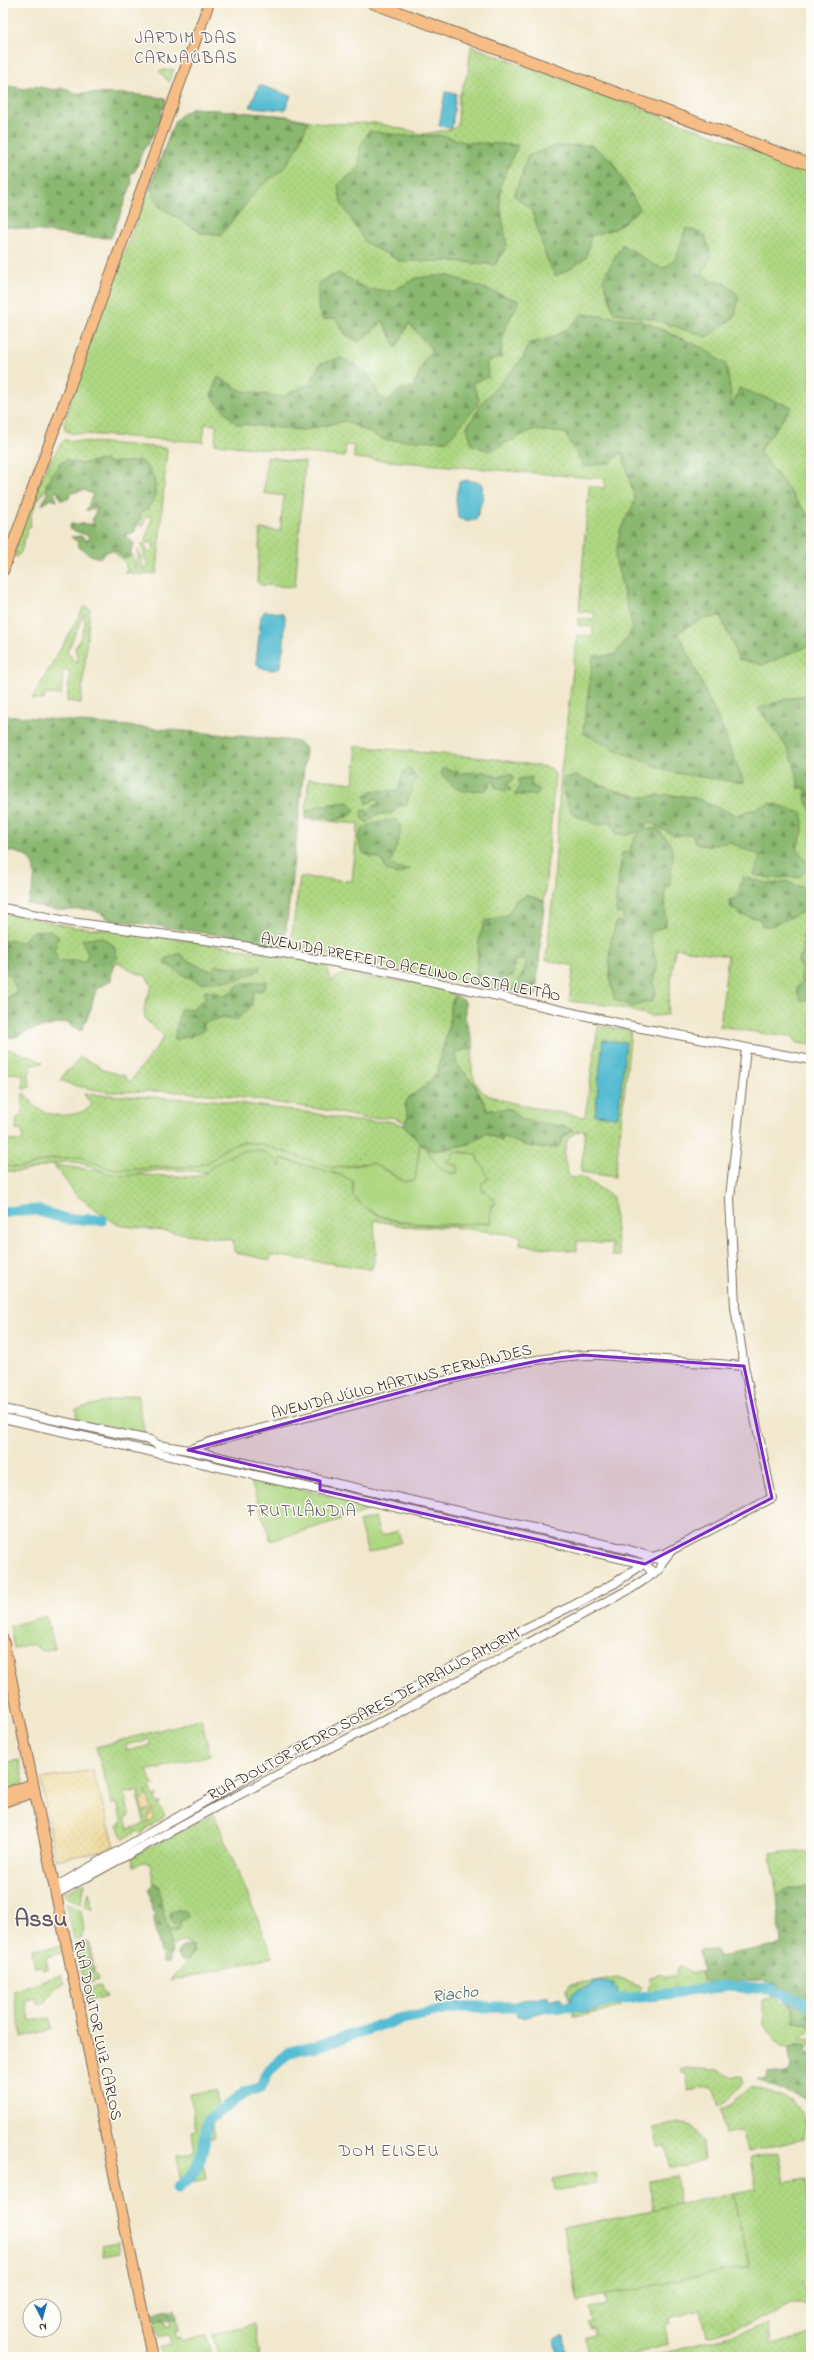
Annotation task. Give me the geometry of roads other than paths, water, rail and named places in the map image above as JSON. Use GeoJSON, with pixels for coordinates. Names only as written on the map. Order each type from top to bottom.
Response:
{"type":"FeatureCollection","features":[{"type":"Feature","properties":{"kind":"highway"},"geometry":{"type":"LineString","coordinates":[[373,3],[811,165]]}},
{"type":"Feature","properties":{"kind":"main road"},"geometry":{"type":"LineString","coordinates":[[3,571],[209,3]]}},
{"type":"Feature","properties":{"kind":"main road","name":"RUA DOUTOR LUIZ CARLOS"},"geometry":{"type":"LineString","coordinates":[[3,1639],[152,2357]]}},
{"type":"Feature","properties":{"kind":"main road"},"geometry":{"type":"LineString","coordinates":[[3,1794],[34,1788]]}},
{"type":"Feature","properties":{"kind":"main road"},"geometry":{"type":"LineString","coordinates":[[3,1802],[34,1788]]}},
{"type":"Feature","properties":{"kind":"street","name":"AVENIDA PREFEITO ACELINO COSTA LEITÃO"},"geometry":{"type":"LineString","coordinates":[[3,908],[71,922],[227,943],[394,973],[636,1027],[811,1060]]}},
{"type":"Feature","properties":{"kind":"street"},"geometry":{"type":"LineString","coordinates":[[744,1366],[735,1307],[730,1198],[746,1048]]}},
{"type":"Feature","properties":{"kind":"street","name":"AVENIDA JÚLIO MARTINS FERNANDES"},"geometry":{"type":"LineString","coordinates":[[188,1450],[213,1441],[442,1381],[542,1360],[583,1355],[599,1355],[744,1366]]}},
{"type":"Feature","properties":{"kind":"street","name":"RUA DOUTOR PEDRO SOARES DE ARAUJO AMORIM"},"geometry":{"type":"LineString","coordinates":[[56,1891],[221,1792],[526,1628],[615,1583],[655,1556],[674,1548],[772,1498],[744,1366]]}},
{"type":"Feature","properties":{"kind":"street"},"geometry":{"type":"LineString","coordinates":[[3,1409],[150,1440],[158,1445],[188,1450],[496,1532],[645,1564],[654,1574]]}},
{"type":"Feature","properties":{"kind":"street"},"geometry":{"type":"LineString","coordinates":[[3,1418],[655,1556],[662,1562]]}},
{"type":"Feature","properties":{"kind":"street","name":"RUA DOUTOR PEDRO SOARES DE ARAUJO AMORIM"},"geometry":{"type":"LineString","coordinates":[[56,1891],[388,1718],[632,1588],[659,1570],[662,1562],[674,1548]]}},
{"type":"Feature","properties":{"kind":"street"},"geometry":{"type":"LineString","coordinates":[[470,1659],[474,1671]]}},
{"type":"Feature","properties":{"kind":"street"},"geometry":{"type":"LineString","coordinates":[[295,1752],[301,1762]]}},
{"type":"Feature","properties":{"kind":"water"},"geometry":{"type":"Polygon","coordinates":[[[259,85],[291,96],[285,110],[250,107],[259,85]]]}},
{"type":"Feature","properties":{"kind":"water"},"geometry":{"type":"Polygon","coordinates":[[[445,92],[456,93],[452,128],[439,126],[445,92]]]}},
{"type":"Feature","properties":{"kind":"water"},"geometry":{"type":"Polygon","coordinates":[[[467,480],[482,483],[483,497],[476,520],[466,521],[458,518],[456,498],[459,482],[467,480]]]}},
{"type":"Feature","properties":{"kind":"water"},"geometry":{"type":"Polygon","coordinates":[[[265,611],[282,613],[285,616],[284,643],[280,668],[274,670],[261,667],[256,663],[261,616],[265,611]]]}},
{"type":"Feature","properties":{"kind":"water"},"geometry":{"type":"Polygon","coordinates":[[[603,1040],[626,1042],[618,1117],[595,1115],[603,1040]]]}},
{"type":"Feature","properties":{"kind":"water"},"geometry":{"type":"Polygon","coordinates":[[[601,1981],[614,1983],[613,1987],[618,1989],[618,1994],[614,1999],[603,2005],[603,2007],[589,2012],[582,2012],[575,2009],[570,1996],[577,1990],[592,1986],[592,1982],[601,1981]]]}},
{"type":"Feature","properties":{"kind":"water"},"geometry":{"type":"Polygon","coordinates":[[[548,1997],[550,2001],[560,1997],[562,1999],[563,2007],[523,2017],[517,2016],[514,2004],[517,2001],[548,1997]]]}},
{"type":"Feature","properties":{"kind":"water"},"geometry":{"type":"Polygon","coordinates":[[[564,2336],[566,2352],[558,2354],[555,2340],[564,2336]]]}},
{"type":"Feature","properties":{"kind":"waterway"},"geometry":{"type":"LineString","coordinates":[[3,1212],[37,1210],[66,1219],[102,1220]]}},
{"type":"Feature","properties":{"kind":"waterway","name":"Riacho"},"geometry":{"type":"LineString","coordinates":[[549,2007],[577,2005],[727,1986],[770,1989],[811,2006]]}},
{"type":"Feature","properties":{"kind":"waterway","name":"Riacho"},"geometry":{"type":"LineString","coordinates":[[178,2188],[186,2182],[197,2167],[203,2149],[208,2120],[244,2093],[261,2087],[268,2072],[289,2052],[325,2044],[389,2022],[458,2007],[529,2007]]}},
{"type":"Feature","properties":{"kind":"district","name":"JARDIM DAS CARNAÚBAS"},"geometry":{"type":"Point","coordinates":[186,47]}},
{"type":"Feature","properties":{"kind":"district","name":"FRUTILÂNDIA"},"geometry":{"type":"Point","coordinates":[302,1510]}},
{"type":"Feature","properties":{"kind":"district","name":"Assu"},"geometry":{"type":"Point","coordinates":[41,1918]}},
{"type":"Feature","properties":{"kind":"district","name":"DOM ELISEU"},"geometry":{"type":"Point","coordinates":[389,2150]}}]}
